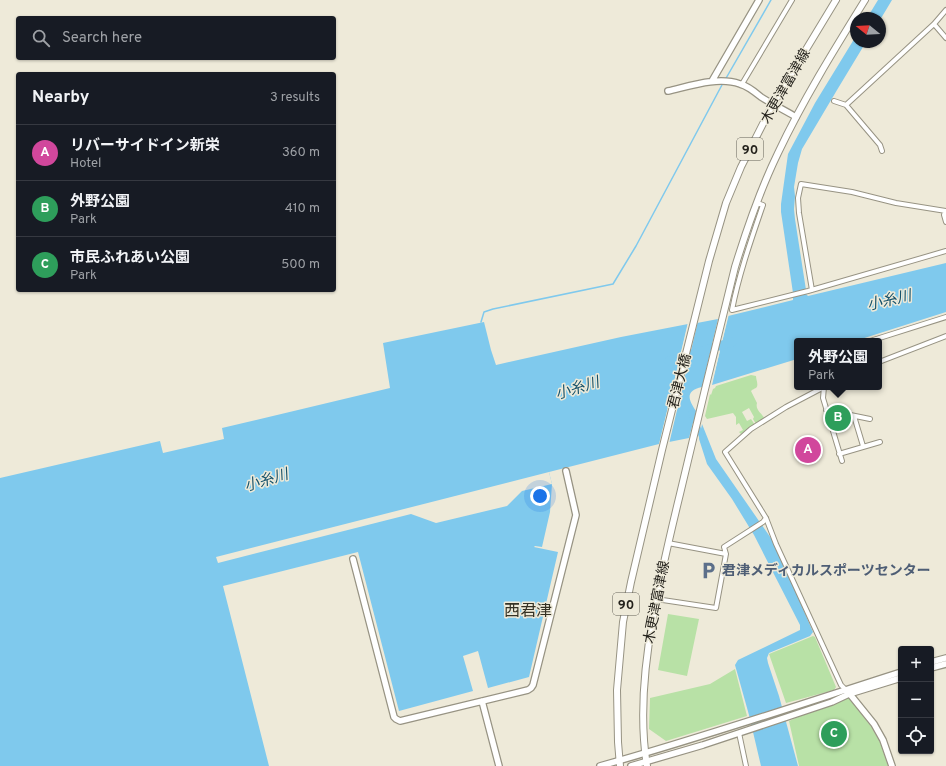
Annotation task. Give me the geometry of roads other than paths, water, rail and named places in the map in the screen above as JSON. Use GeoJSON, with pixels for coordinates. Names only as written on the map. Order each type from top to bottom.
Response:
{"type":"FeatureCollection","features":[{"type":"Feature","properties":{"kind":"main road","name":"木更津富津線"},"geometry":{"type":"LineString","coordinates":[[696,312],[726,203],[741,167],[773,104],[836,0]]}},
{"type":"Feature","properties":{"kind":"main road","name":"木更津富津線"},"geometry":{"type":"LineString","coordinates":[[725,306],[741,249],[757,203],[778,153],[796,117],[827,62],[865,0]]}},
{"type":"Feature","properties":{"kind":"main road","name":"君津大橋"},"geometry":{"type":"LineString","coordinates":[[692,442],[725,306]]}},
{"type":"Feature","properties":{"kind":"main road","name":"君津大橋"},"geometry":{"type":"LineString","coordinates":[[662,450],[696,312]]}},
{"type":"Feature","properties":{"kind":"main road","name":"木更津富津線"},"geometry":{"type":"LineString","coordinates":[[646,764],[642,713],[647,652],[668,543],[692,442]]}},
{"type":"Feature","properties":{"kind":"main road","name":"木更津富津線"},"geometry":{"type":"LineString","coordinates":[[620,763],[617,690],[623,622],[662,450]]}},
{"type":"Feature","properties":{"kind":"street"},"geometry":{"type":"LineString","coordinates":[[712,81],[759,0]]}},
{"type":"Feature","properties":{"kind":"street"},"geometry":{"type":"LineString","coordinates":[[742,84],[792,0]]}},
{"type":"Feature","properties":{"kind":"street"},"geometry":{"type":"LineString","coordinates":[[846,105],[934,24],[946,10]]}},
{"type":"Feature","properties":{"kind":"street"},"geometry":{"type":"LineString","coordinates":[[934,24],[946,38]]}},
{"type":"Feature","properties":{"kind":"street"},"geometry":{"type":"LineString","coordinates":[[668,91],[712,81],[728,81],[742,84],[796,117]]}},
{"type":"Feature","properties":{"kind":"street"},"geometry":{"type":"LineString","coordinates":[[834,101],[846,105],[880,145],[882,151]]}},
{"type":"Feature","properties":{"kind":"street"},"geometry":{"type":"LineString","coordinates":[[810,291],[799,213],[798,198],[801,184],[852,192],[896,203],[945,211],[944,215],[946,222]]}},
{"type":"Feature","properties":{"kind":"street"},"geometry":{"type":"LineString","coordinates":[[757,203],[763,205],[744,260],[732,310],[810,291],[946,251]]}},
{"type":"Feature","properties":{"kind":"street"},"geometry":{"type":"LineString","coordinates":[[880,338],[946,317]]}},
{"type":"Feature","properties":{"kind":"street"},"geometry":{"type":"LineString","coordinates":[[882,361],[946,336]]}},
{"type":"Feature","properties":{"kind":"street"},"geometry":{"type":"LineString","coordinates":[[818,390],[786,407],[751,429],[725,452],[776,544],[841,685],[874,724],[883,740],[892,766]]}},
{"type":"Feature","properties":{"kind":"street"},"geometry":{"type":"LineString","coordinates":[[824,390],[823,398],[826,410],[842,462]]}},
{"type":"Feature","properties":{"kind":"street"},"geometry":{"type":"LineString","coordinates":[[826,410],[870,419]]}},
{"type":"Feature","properties":{"kind":"street"},"geometry":{"type":"LineString","coordinates":[[854,416],[863,446]]}},
{"type":"Feature","properties":{"kind":"street"},"geometry":{"type":"LineString","coordinates":[[839,454],[880,442]]}},
{"type":"Feature","properties":{"kind":"street"},"geometry":{"type":"LineString","coordinates":[[353,559],[394,717],[396,719],[400,721],[528,690],[533,685],[576,515],[566,471]]}},
{"type":"Feature","properties":{"kind":"street"},"geometry":{"type":"LineString","coordinates":[[656,599],[716,608],[726,554],[724,547],[764,520]]}},
{"type":"Feature","properties":{"kind":"street"},"geometry":{"type":"LineString","coordinates":[[668,543],[726,554]]}},
{"type":"Feature","properties":{"kind":"street"},"geometry":{"type":"LineString","coordinates":[[934,661],[946,658]]}},
{"type":"Feature","properties":{"kind":"street"},"geometry":{"type":"LineString","coordinates":[[934,667],[946,664]]}},
{"type":"Feature","properties":{"kind":"street"},"geometry":{"type":"LineString","coordinates":[[631,766],[646,764],[832,702],[848,692],[898,673]]}},
{"type":"Feature","properties":{"kind":"street"},"geometry":{"type":"LineString","coordinates":[[600,766],[620,763],[786,709],[898,679]]}},
{"type":"Feature","properties":{"kind":"street"},"geometry":{"type":"LineString","coordinates":[[482,701],[499,766]]}},
{"type":"Feature","properties":{"kind":"street"},"geometry":{"type":"LineString","coordinates":[[739,732],[746,766]]}},
{"type":"Feature","properties":{"kind":"water"},"geometry":{"type":"Polygon","coordinates":[[[878,0],[892,0],[885,12],[871,12],[878,0]]]}},
{"type":"Feature","properties":{"kind":"water"},"geometry":{"type":"Polygon","coordinates":[[[850,46],[850,48],[862,48],[802,149],[798,163],[794,187],[794,209],[806,290],[793,293],[781,204],[788,154],[815,103],[850,46]]]}},
{"type":"Feature","properties":{"kind":"water"},"geometry":{"type":"Polygon","coordinates":[[[946,263],[946,312],[864,338],[794,338],[794,360],[712,385],[728,316],[793,300],[793,297],[806,294],[808,296],[946,263]]]}},
{"type":"Feature","properties":{"kind":"water"},"geometry":{"type":"Polygon","coordinates":[[[718,319],[702,387],[693,391],[690,396],[691,403],[696,411],[689,438],[669,442],[697,323],[718,319]]]}},
{"type":"Feature","properties":{"kind":"water"},"geometry":{"type":"Polygon","coordinates":[[[484,322],[496,365],[621,337],[688,324],[659,444],[549,472],[552,484],[550,512],[542,547],[534,547],[558,552],[529,677],[488,688],[478,651],[463,656],[473,691],[399,711],[358,552],[223,586],[269,766],[0,766],[0,478],[160,441],[163,453],[224,439],[222,428],[390,388],[383,343],[484,322]]]}},
{"type":"Feature","properties":{"kind":"water"},"geometry":{"type":"Polygon","coordinates":[[[702,424],[716,459],[775,544],[813,632],[810,636],[769,653],[767,658],[798,766],[761,766],[735,665],[738,660],[800,630],[800,625],[754,535],[732,499],[707,464],[699,439],[702,424]]]}},
{"type":"Feature","properties":{"kind":"waterway"},"geometry":{"type":"LineString","coordinates":[[725,80],[771,0]]}},
{"type":"Feature","properties":{"kind":"waterway"},"geometry":{"type":"LineString","coordinates":[[481,322],[484,312],[493,309],[613,284],[636,246],[723,83]]}},
{"type":"Feature","properties":{"kind":"waterway","name":"小糸川"},"geometry":{"type":"LineString","coordinates":[[669,361],[732,342]]}},
{"type":"Feature","properties":{"kind":"waterway"},"geometry":{"type":"LineString","coordinates":[[691,413],[703,439]]}},
{"type":"Feature","properties":{"kind":"place","name":"外野公園"},"geometry":{"type":"Point","coordinates":[838,418]}},
{"type":"Feature","properties":{"kind":"place","name":"リバーサイドイン新栄"},"geometry":{"type":"Point","coordinates":[808,450]}},
{"type":"Feature","properties":{"kind":"place","name":"君津メディカルスポーツセンター"},"geometry":{"type":"Point","coordinates":[709,570]}},
{"type":"Feature","properties":{"kind":"place","name":"市民ふれあい公園"},"geometry":{"type":"Point","coordinates":[834,734]}},
{"type":"Feature","properties":{"kind":"district","name":"西君津"},"geometry":{"type":"Point","coordinates":[528,610]}}]}
